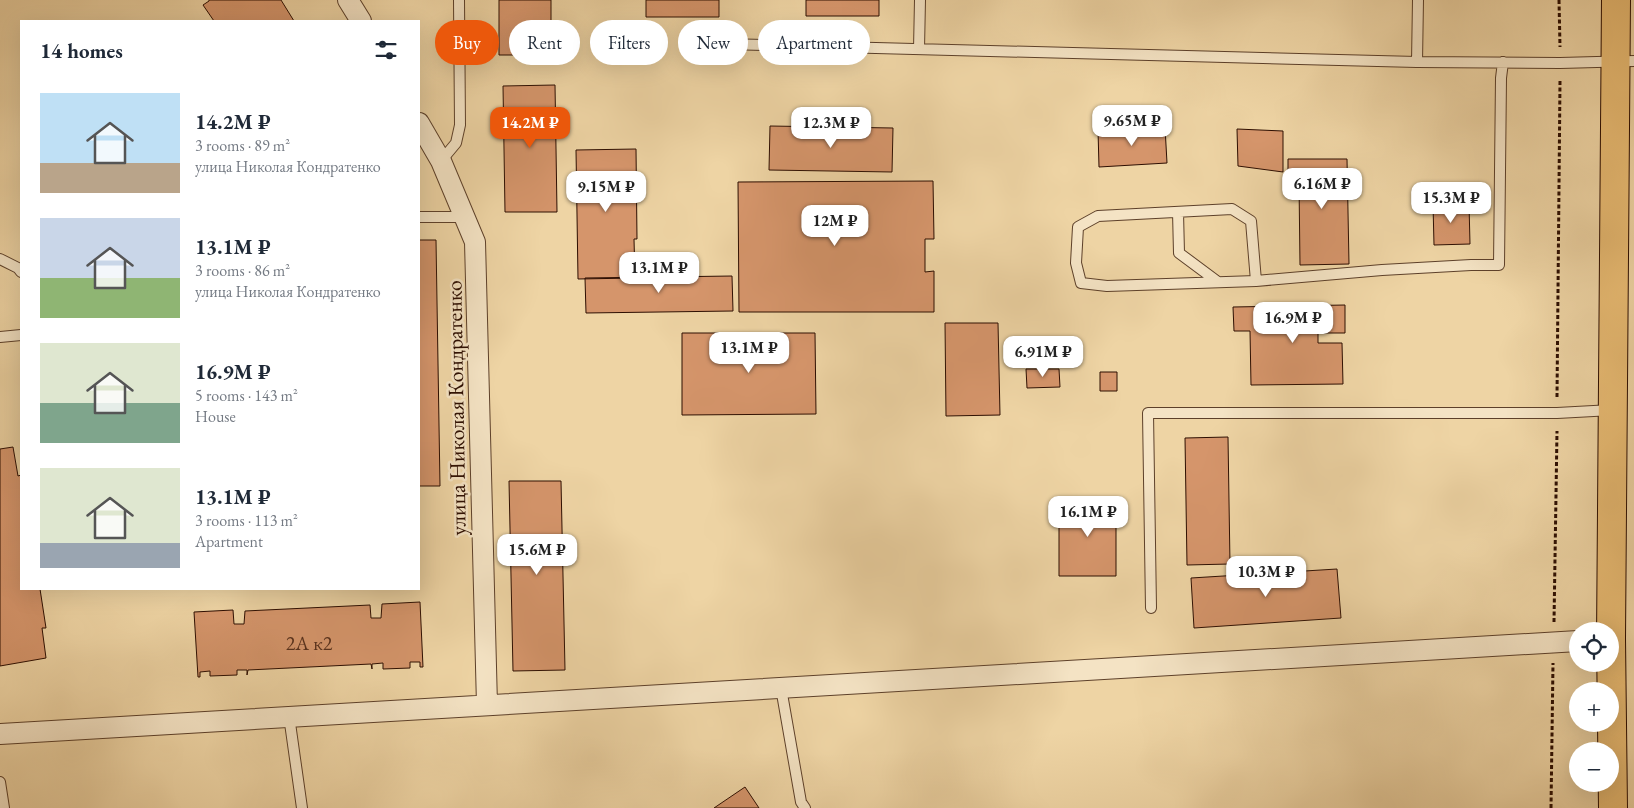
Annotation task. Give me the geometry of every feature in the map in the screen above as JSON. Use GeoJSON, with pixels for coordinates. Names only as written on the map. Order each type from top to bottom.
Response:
{"type":"FeatureCollection","features":[{"type":"Feature","properties":{"kind":"main road"},"geometry":{"type":"LineString","coordinates":[[1610,622],[1613,410],[1625,61],[1616,0]]}},
{"type":"Feature","properties":{"kind":"main road"},"geometry":{"type":"LineString","coordinates":[[1611,672],[1613,808]]}},
{"type":"Feature","properties":{"kind":"street"},"geometry":{"type":"LineString","coordinates":[[348,0],[360,20]]}},
{"type":"Feature","properties":{"kind":"street","name":"улица Николая Кондратенко"},"geometry":{"type":"LineString","coordinates":[[420,124],[441,161],[466,216],[475,242],[487,705]]}},
{"type":"Feature","properties":{"kind":"street"},"geometry":{"type":"LineString","coordinates":[[0,734],[1569,642]]}},
{"type":"Feature","properties":{"kind":"lane"},"geometry":{"type":"LineString","coordinates":[[441,161],[456,143],[460,125],[458,0]]}},
{"type":"Feature","properties":{"kind":"lane"},"geometry":{"type":"LineString","coordinates":[[919,49],[920,0]]}},
{"type":"Feature","properties":{"kind":"lane"},"geometry":{"type":"LineString","coordinates":[[1417,62],[1418,0]]}},
{"type":"Feature","properties":{"kind":"lane"},"geometry":{"type":"LineString","coordinates":[[748,45],[1417,62],[1560,63],[1625,61]]}},
{"type":"Feature","properties":{"kind":"lane"},"geometry":{"type":"LineString","coordinates":[[1256,281],[1251,221],[1232,209],[1098,216],[1078,227],[1076,263],[1080,283],[1107,286],[1256,281],[1382,270],[1471,265],[1499,266],[1501,78],[1503,62]]}},
{"type":"Feature","properties":{"kind":"lane"},"geometry":{"type":"LineString","coordinates":[[1178,212],[1180,253],[1218,282]]}},
{"type":"Feature","properties":{"kind":"lane"},"geometry":{"type":"LineString","coordinates":[[420,217],[466,216]]}},
{"type":"Feature","properties":{"kind":"lane"},"geometry":{"type":"LineString","coordinates":[[0,259],[20,271]]}},
{"type":"Feature","properties":{"kind":"lane"},"geometry":{"type":"LineString","coordinates":[[0,337],[20,335]]}},
{"type":"Feature","properties":{"kind":"lane"},"geometry":{"type":"LineString","coordinates":[[1151,608],[1148,413],[1557,413],[1613,410]]}},
{"type":"Feature","properties":{"kind":"lane"},"geometry":{"type":"LineString","coordinates":[[781,688],[801,802],[805,808]]}},
{"type":"Feature","properties":{"kind":"lane"},"geometry":{"type":"LineString","coordinates":[[289,716],[302,808]]}},
{"type":"Feature","properties":{"kind":"lane"},"geometry":{"type":"LineString","coordinates":[[0,782],[4,808]]}},
{"type":"Feature","properties":{"kind":"building"},"geometry":{"type":"Polygon","coordinates":[[[281,0],[293,20],[213,20],[203,5],[209,1],[281,0]]]}},
{"type":"Feature","properties":{"kind":"building"},"geometry":{"type":"Polygon","coordinates":[[[499,0],[551,0],[551,20],[509,20],[509,55],[499,55],[499,0]]]}},
{"type":"Feature","properties":{"kind":"building"},"geometry":{"type":"Polygon","coordinates":[[[646,0],[719,0],[719,17],[646,17],[646,0]]]}},
{"type":"Feature","properties":{"kind":"building"},"geometry":{"type":"Polygon","coordinates":[[[806,0],[879,0],[879,16],[806,16],[806,0]]]}},
{"type":"Feature","properties":{"kind":"building"},"geometry":{"type":"Polygon","coordinates":[[[555,85],[557,212],[505,212],[503,86],[555,85]]]}},
{"type":"Feature","properties":{"kind":"building"},"geometry":{"type":"Polygon","coordinates":[[[770,126],[893,128],[892,172],[769,170],[770,126]]]}},
{"type":"Feature","properties":{"kind":"building"},"geometry":{"type":"Polygon","coordinates":[[[1165,127],[1167,163],[1099,167],[1098,130],[1165,127]]]}},
{"type":"Feature","properties":{"kind":"building"},"geometry":{"type":"Polygon","coordinates":[[[1237,129],[1283,131],[1283,172],[1238,166],[1237,129]]]}},
{"type":"Feature","properties":{"kind":"building"},"geometry":{"type":"Polygon","coordinates":[[[636,149],[637,239],[634,239],[635,278],[578,279],[576,150],[636,149]]]}},
{"type":"Feature","properties":{"kind":"building"},"geometry":{"type":"Polygon","coordinates":[[[1288,159],[1347,159],[1349,264],[1300,265],[1299,182],[1288,182],[1288,159]]]}},
{"type":"Feature","properties":{"kind":"building"},"geometry":{"type":"Polygon","coordinates":[[[933,181],[934,239],[925,239],[925,272],[934,271],[934,312],[739,312],[738,182],[933,181]]]}},
{"type":"Feature","properties":{"kind":"building"},"geometry":{"type":"Polygon","coordinates":[[[1433,204],[1469,204],[1470,244],[1434,245],[1433,204]]]}},
{"type":"Feature","properties":{"kind":"building"},"geometry":{"type":"Polygon","coordinates":[[[420,240],[436,240],[440,486],[420,486],[420,240]]]}},
{"type":"Feature","properties":{"kind":"building"},"geometry":{"type":"Polygon","coordinates":[[[732,276],[733,311],[586,313],[585,278],[732,276]]]}},
{"type":"Feature","properties":{"kind":"building"},"geometry":{"type":"Polygon","coordinates":[[[1345,305],[1345,333],[1318,333],[1318,343],[1342,343],[1343,384],[1251,385],[1250,331],[1234,331],[1233,307],[1345,305]]]}},
{"type":"Feature","properties":{"kind":"building"},"geometry":{"type":"Polygon","coordinates":[[[945,323],[998,323],[1000,415],[946,416],[945,323]]]}},
{"type":"Feature","properties":{"kind":"building"},"geometry":{"type":"Polygon","coordinates":[[[682,333],[815,333],[816,414],[682,415],[682,333]]]}},
{"type":"Feature","properties":{"kind":"building"},"geometry":{"type":"Polygon","coordinates":[[[1026,369],[1059,369],[1060,387],[1027,388],[1026,369]]]}},
{"type":"Feature","properties":{"kind":"building"},"geometry":{"type":"Polygon","coordinates":[[[1100,372],[1117,372],[1117,391],[1100,391],[1100,372]]]}},
{"type":"Feature","properties":{"kind":"building"},"geometry":{"type":"Polygon","coordinates":[[[1228,437],[1230,564],[1187,565],[1185,438],[1228,437]]]}},
{"type":"Feature","properties":{"kind":"building"},"geometry":{"type":"Polygon","coordinates":[[[13,447],[18,476],[20,475],[20,590],[40,590],[46,628],[42,628],[46,658],[0,666],[0,449],[13,447]]]}},
{"type":"Feature","properties":{"kind":"building"},"geometry":{"type":"Polygon","coordinates":[[[509,481],[561,481],[565,670],[513,671],[509,481]]]}},
{"type":"Feature","properties":{"kind":"building"},"geometry":{"type":"Polygon","coordinates":[[[1116,500],[1116,576],[1059,576],[1059,501],[1116,500]]]}},
{"type":"Feature","properties":{"kind":"building"},"geometry":{"type":"Polygon","coordinates":[[[1337,569],[1341,618],[1194,628],[1191,578],[1337,569]]]}},
{"type":"Feature","properties":{"kind":"building"},"geometry":{"type":"Polygon","coordinates":[[[420,602],[423,667],[420,667],[420,662],[410,662],[410,668],[383,669],[383,663],[372,664],[372,669],[371,664],[248,670],[247,675],[247,670],[237,670],[237,675],[210,676],[210,671],[200,672],[200,677],[198,677],[194,612],[233,610],[234,624],[244,624],[245,611],[370,605],[371,618],[381,618],[382,604],[420,602]]]}},
{"type":"Feature","properties":{"kind":"building"},"geometry":{"type":"Polygon","coordinates":[[[745,787],[759,808],[714,808],[745,787]]]}}]}
